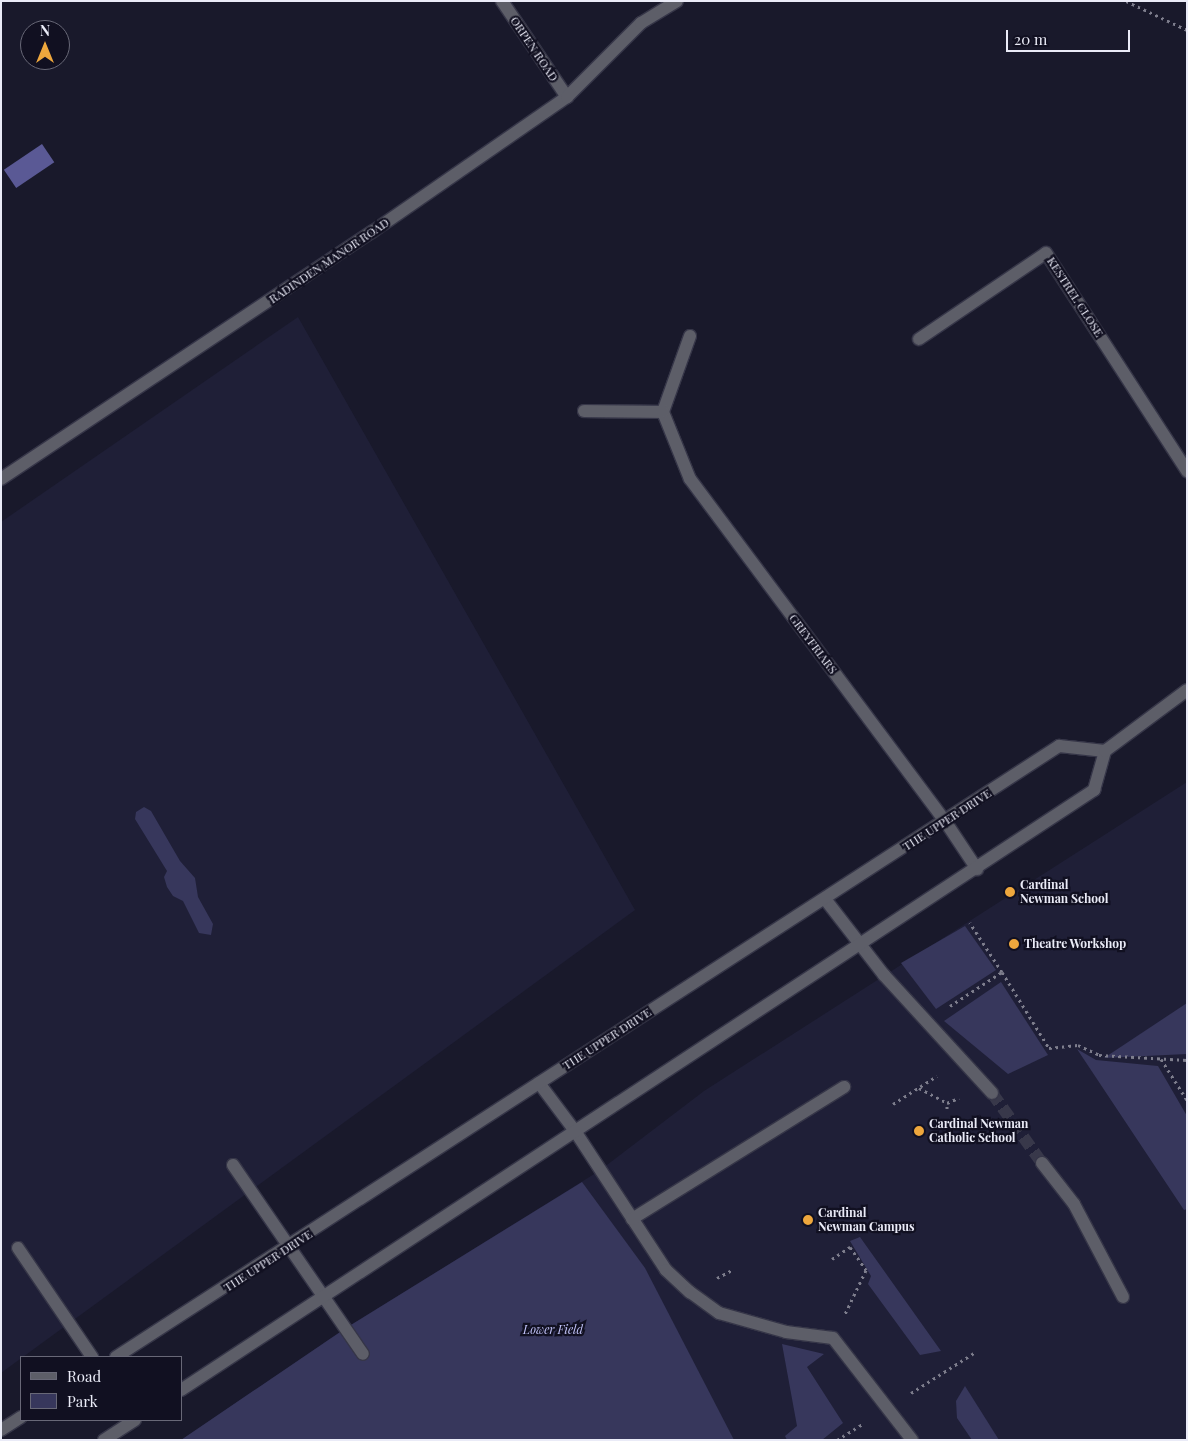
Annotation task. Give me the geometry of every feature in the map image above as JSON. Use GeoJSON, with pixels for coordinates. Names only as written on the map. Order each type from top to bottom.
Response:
{"type":"FeatureCollection","features":[{"type":"Feature","properties":{"kind":"street","name":"ORPEN ROAD"},"geometry":{"type":"LineString","coordinates":[[502,1],[567,97]]}},
{"type":"Feature","properties":{"kind":"street","name":"RADINDEN MANOR ROAD"},"geometry":{"type":"LineString","coordinates":[[1,479],[372,232],[567,97],[641,23],[677,1]]}},
{"type":"Feature","properties":{"kind":"street","name":"KESTREL CLOSE"},"geometry":{"type":"LineString","coordinates":[[919,339],[1046,253],[1187,471]]}},
{"type":"Feature","properties":{"kind":"street"},"geometry":{"type":"LineString","coordinates":[[584,411],[663,412],[690,336]]}},
{"type":"Feature","properties":{"kind":"street","name":"GREYFRIARS"},"geometry":{"type":"LineString","coordinates":[[663,412],[690,479],[945,821],[977,870]]}},
{"type":"Feature","properties":{"kind":"street"},"geometry":{"type":"LineString","coordinates":[[182,1389],[325,1299],[575,1131],[977,870],[1094,790],[1105,751],[1187,690]]}},
{"type":"Feature","properties":{"kind":"street","name":"THE UPPER DRIVE"},"geometry":{"type":"LineString","coordinates":[[118,1356],[290,1248],[539,1083],[1060,746],[1105,751]]}},
{"type":"Feature","properties":{"kind":"street"},"geometry":{"type":"LineString","coordinates":[[825,898],[926,1022],[962,1058],[992,1093]]}},
{"type":"Feature","properties":{"kind":"street"},"geometry":{"type":"LineString","coordinates":[[539,1083],[575,1131],[666,1270],[690,1292],[719,1313],[786,1332],[833,1338],[912,1440]]}},
{"type":"Feature","properties":{"kind":"street"},"geometry":{"type":"LineString","coordinates":[[632,1218],[844,1087]]}},
{"type":"Feature","properties":{"kind":"street"},"geometry":{"type":"LineString","coordinates":[[1042,1163],[1074,1204],[1123,1297]]}},
{"type":"Feature","properties":{"kind":"street"},"geometry":{"type":"LineString","coordinates":[[233,1165],[363,1354]]}},
{"type":"Feature","properties":{"kind":"street"},"geometry":{"type":"LineString","coordinates":[[18,1248],[91,1356]]}},
{"type":"Feature","properties":{"kind":"street"},"geometry":{"type":"LineString","coordinates":[[1,1430],[20,1418]]}},
{"type":"Feature","properties":{"kind":"street"},"geometry":{"type":"LineString","coordinates":[[104,1440],[133,1421]]}},
{"type":"Feature","properties":{"kind":"path"},"geometry":{"type":"LineString","coordinates":[[1126,1],[1187,30]]}},
{"type":"Feature","properties":{"kind":"path"},"geometry":{"type":"LineString","coordinates":[[970,923],[1049,1048],[1078,1045],[1099,1055],[1187,1060]]}},
{"type":"Feature","properties":{"kind":"path"},"geometry":{"type":"LineString","coordinates":[[926,1022],[1002,972]]}},
{"type":"Feature","properties":{"kind":"path"},"geometry":{"type":"LineString","coordinates":[[893,1104],[962,1058]]}},
{"type":"Feature","properties":{"kind":"path"},"geometry":{"type":"LineString","coordinates":[[1160,1059],[1187,1100]]}},
{"type":"Feature","properties":{"kind":"path"},"geometry":{"type":"LineString","coordinates":[[919,1088],[947,1103]]}},
{"type":"Feature","properties":{"kind":"path"},"geometry":{"type":"LineString","coordinates":[[832,1259],[850,1247],[866,1270],[833,1338]]}},
{"type":"Feature","properties":{"kind":"path"},"geometry":{"type":"LineString","coordinates":[[715,1279],[734,1269]]}},
{"type":"Feature","properties":{"kind":"path"},"geometry":{"type":"LineString","coordinates":[[953,1366],[974,1353]]}},
{"type":"Feature","properties":{"kind":"shaded area"},"geometry":{"type":"Polygon","coordinates":[[[42,144],[54,162],[16,188],[4,170],[42,144]]]}},
{"type":"Feature","properties":{"kind":"shaded area"},"geometry":{"type":"Polygon","coordinates":[[[298,317],[635,910],[24,1356],[20,1356],[20,1359],[1,1373],[1,522],[298,317]]]}},
{"type":"Feature","properties":{"kind":"shaded area","name":"Cardinal Newman Catholic School"},"geometry":{"type":"Polygon","coordinates":[[[1187,782],[1187,1440],[181,1440],[346,1328],[599,1171],[704,1091],[1187,782]]]}},
{"type":"Feature","properties":{"kind":"green space"},"geometry":{"type":"Polygon","coordinates":[[[144,807],[151,811],[180,861],[195,878],[198,897],[213,924],[211,935],[199,933],[183,901],[173,896],[167,887],[164,877],[167,871],[135,819],[136,812],[144,807]]]}},
{"type":"Feature","properties":{"kind":"green space"},"geometry":{"type":"Polygon","coordinates":[[[965,926],[996,970],[936,1009],[901,963],[965,926]]]}},
{"type":"Feature","properties":{"kind":"green space"},"geometry":{"type":"Polygon","coordinates":[[[1001,982],[1048,1055],[1008,1074],[944,1021],[1001,982]]]}},
{"type":"Feature","properties":{"kind":"green space"},"geometry":{"type":"Polygon","coordinates":[[[1187,1003],[1187,1054],[1104,1058],[1187,1003]]]}},
{"type":"Feature","properties":{"kind":"green space"},"geometry":{"type":"Polygon","coordinates":[[[1077,1049],[1096,1060],[1158,1066],[1187,1116],[1187,1209],[1184,1210],[1077,1049]]]}},
{"type":"Feature","properties":{"kind":"green space","name":"Lower Field"},"geometry":{"type":"Polygon","coordinates":[[[582,1182],[645,1268],[734,1440],[181,1440],[346,1328],[582,1182]]]}},
{"type":"Feature","properties":{"kind":"green space"},"geometry":{"type":"Polygon","coordinates":[[[860,1237],[941,1351],[920,1355],[868,1284],[871,1276],[850,1241],[860,1237]]]}},
{"type":"Feature","properties":{"kind":"green space"},"geometry":{"type":"Polygon","coordinates":[[[782,1344],[824,1354],[807,1367],[843,1423],[822,1440],[787,1440],[785,1436],[797,1426],[782,1344]]]}},
{"type":"Feature","properties":{"kind":"green space"},"geometry":{"type":"Polygon","coordinates":[[[965,1386],[999,1440],[972,1440],[957,1418],[956,1401],[965,1386]]]}},
{"type":"Feature","properties":{"kind":"tunnel"},"geometry":{"type":"LineString","coordinates":[[992,1093],[1042,1163]]}},
{"type":"Feature","properties":{"kind":"place","name":"Cardinal Newman School"},"geometry":{"type":"Point","coordinates":[1010,892]}},
{"type":"Feature","properties":{"kind":"place","name":"Theatre Workshop"},"geometry":{"type":"Point","coordinates":[1014,944]}},
{"type":"Feature","properties":{"kind":"place","name":"Cardinal Newman Catholic School"},"geometry":{"type":"Point","coordinates":[919,1131]}},
{"type":"Feature","properties":{"kind":"place","name":"Cardinal Newman Campus"},"geometry":{"type":"Point","coordinates":[808,1220]}}]}
